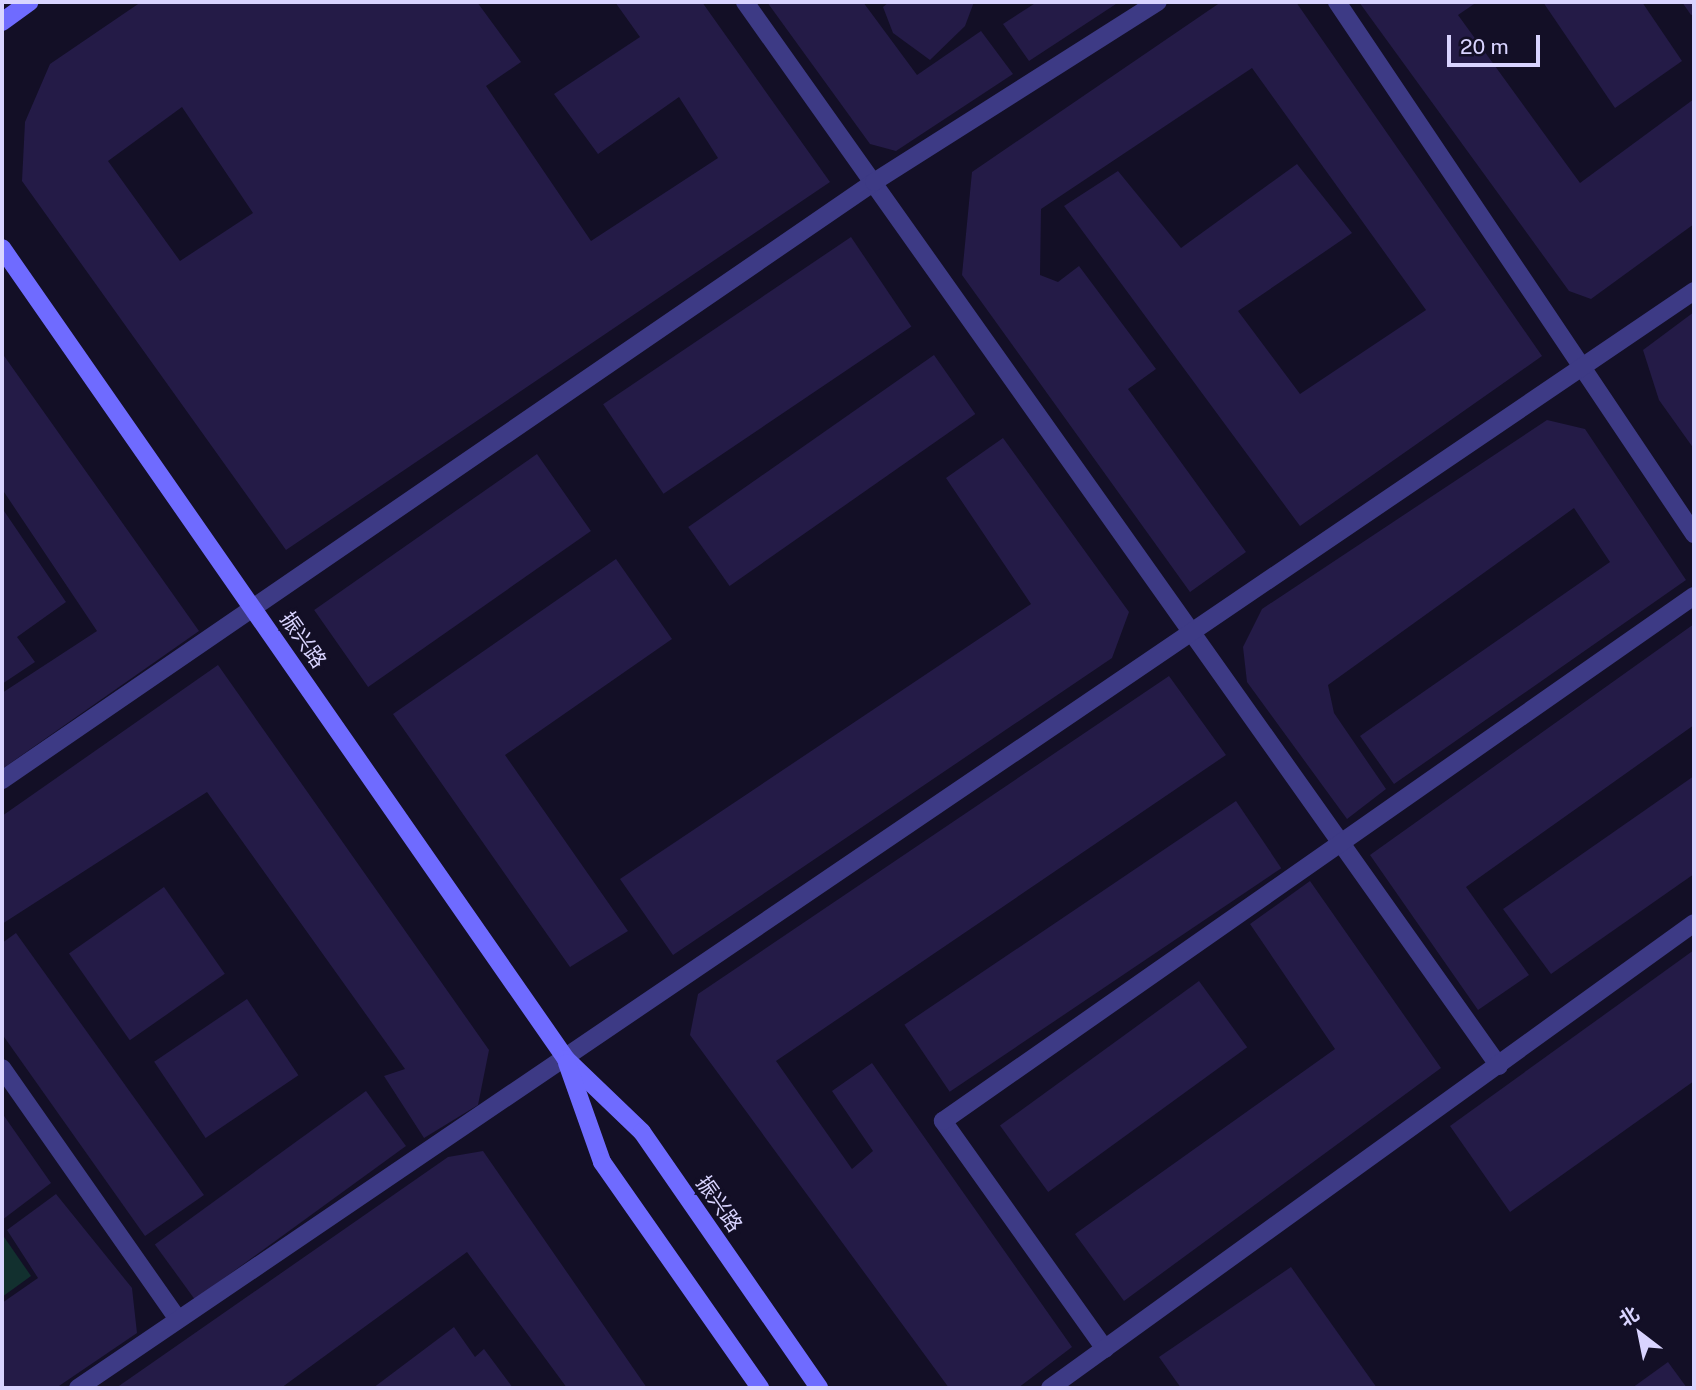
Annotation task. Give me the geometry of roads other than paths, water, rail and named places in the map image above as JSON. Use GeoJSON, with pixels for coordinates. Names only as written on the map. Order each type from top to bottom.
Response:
{"type":"FeatureCollection","features":[{"type":"Feature","properties":{"kind":"main road"},"geometry":{"type":"LineString","coordinates":[[2,22],[30,2]]}},
{"type":"Feature","properties":{"kind":"main road","name":"振兴路"},"geometry":{"type":"LineString","coordinates":[[2,248],[566,1059],[642,1132],[819,1388]]}},
{"type":"Feature","properties":{"kind":"main road","name":"振兴路"},"geometry":{"type":"LineString","coordinates":[[566,1059],[601,1161],[760,1388]]}},
{"type":"Feature","properties":{"kind":"street"},"geometry":{"type":"LineString","coordinates":[[745,2],[1499,1066]]}},
{"type":"Feature","properties":{"kind":"street"},"geometry":{"type":"LineString","coordinates":[[2,780],[874,182],[1158,2]]}},
{"type":"Feature","properties":{"kind":"street"},"geometry":{"type":"LineString","coordinates":[[1336,2],[1587,368],[1694,534]]}},
{"type":"Feature","properties":{"kind":"street"},"geometry":{"type":"LineString","coordinates":[[78,1388],[1587,368],[1694,291]]}},
{"type":"Feature","properties":{"kind":"street"},"geometry":{"type":"LineString","coordinates":[[1105,1349],[943,1121],[1694,596]]}},
{"type":"Feature","properties":{"kind":"street"},"geometry":{"type":"LineString","coordinates":[[1049,1388],[1694,923]]}},
{"type":"Feature","properties":{"kind":"street"},"geometry":{"type":"LineString","coordinates":[[2,1068],[178,1319]]}}]}
